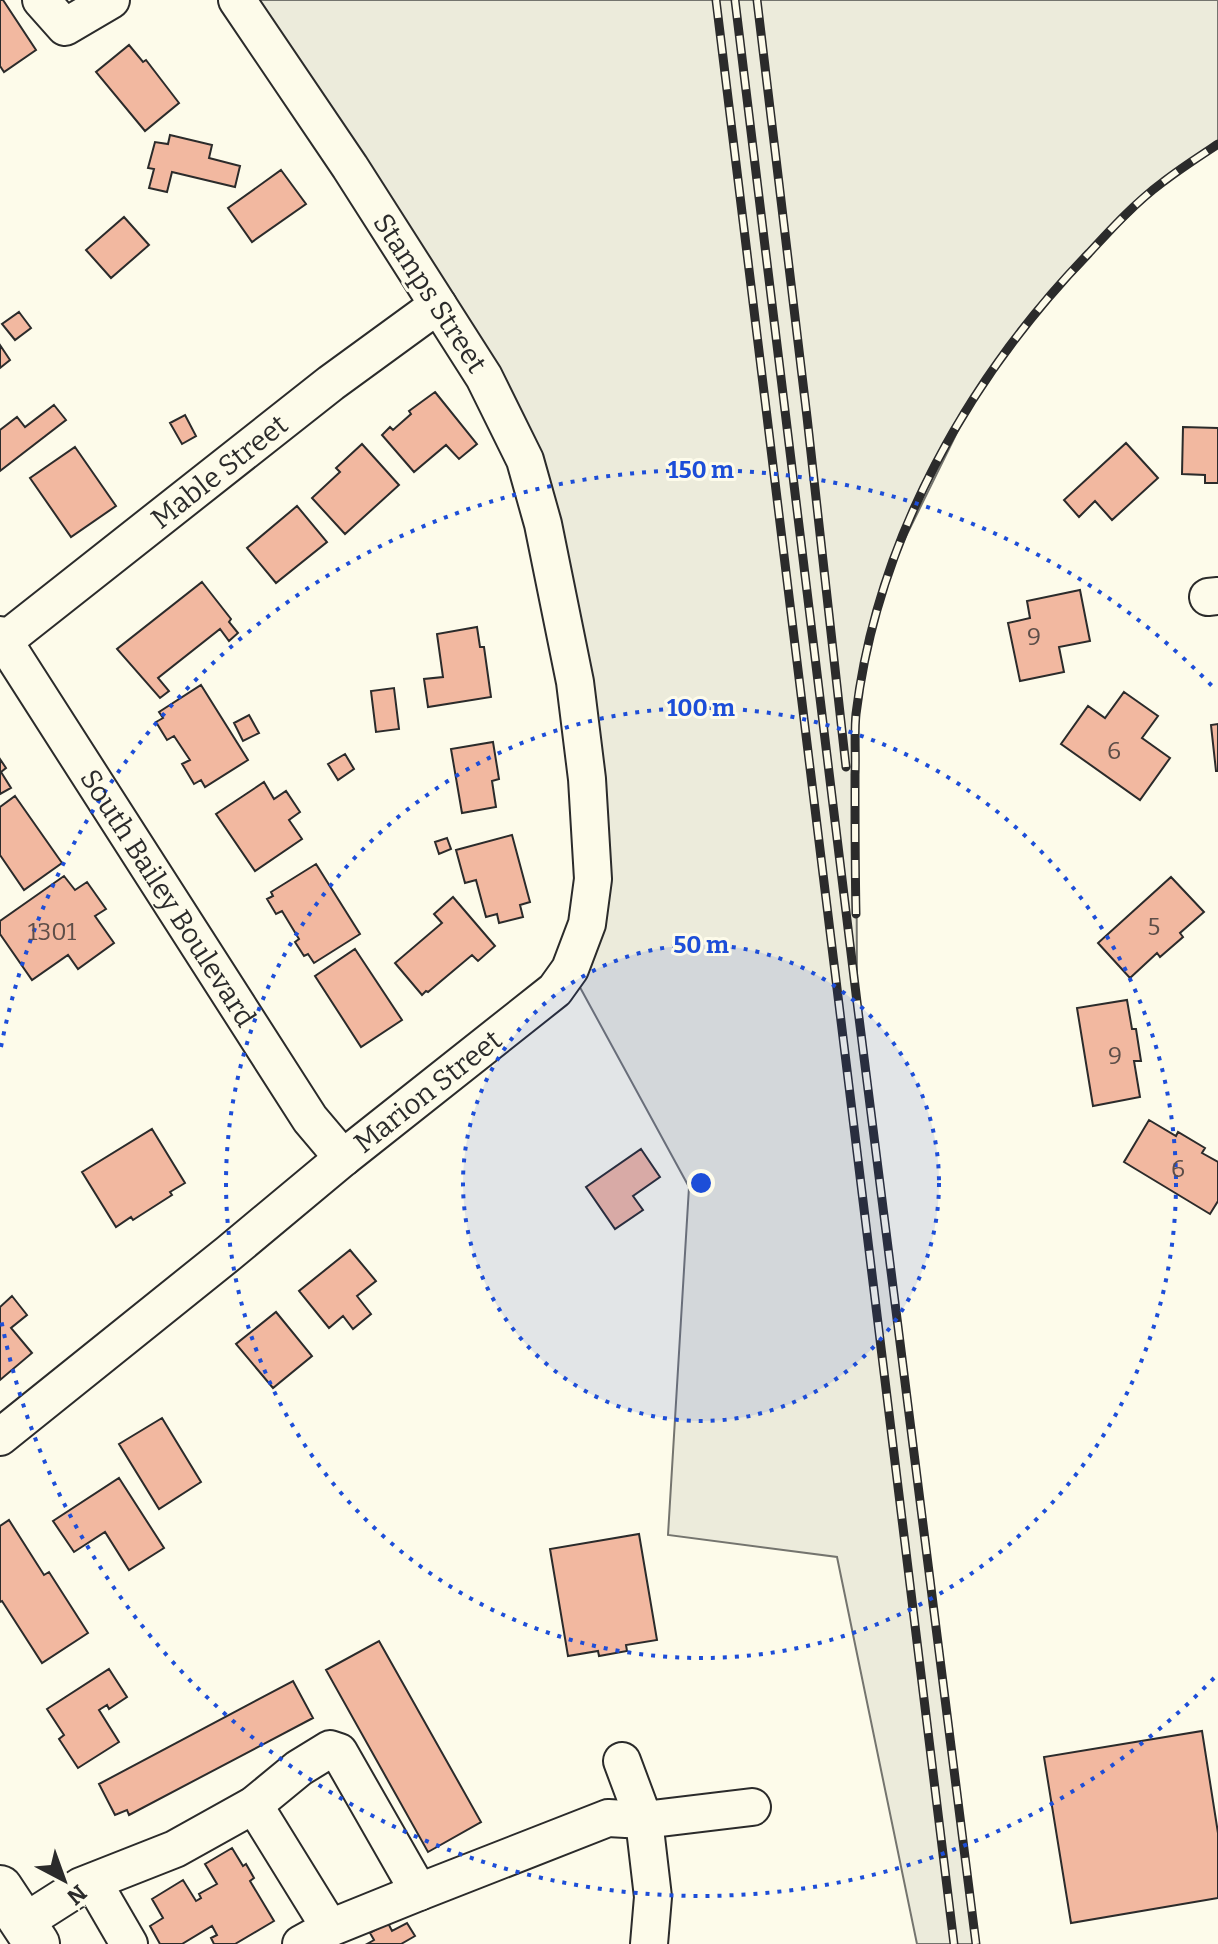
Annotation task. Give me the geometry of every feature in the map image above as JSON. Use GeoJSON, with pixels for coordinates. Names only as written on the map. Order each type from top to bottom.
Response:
{"type":"FeatureCollection","features":[{"type":"Feature","properties":{"kind":"street"},"geometry":{"type":"LineString","coordinates":[[41,0],[65,27],[111,0]]}},
{"type":"Feature","properties":{"kind":"street","name":"Stamps Street"},"geometry":{"type":"LineString","coordinates":[[237,0],[350,167],[484,377],[525,460],[543,524],[561,614]]}},
{"type":"Feature","properties":{"kind":"street","name":"Mable Street"},"geometry":{"type":"LineString","coordinates":[[2,638],[331,383],[438,305]]}},
{"type":"Feature","properties":{"kind":"street","name":"Marion Street"},"geometry":{"type":"LineString","coordinates":[[0,1437],[555,990],[570,969],[587,924],[593,879],[587,779],[575,682],[561,614]]}},
{"type":"Feature","properties":{"kind":"street","name":"South Bailey Boulevard"},"geometry":{"type":"LineString","coordinates":[[2,638],[301,1106],[343,1158]]}},
{"type":"Feature","properties":{"kind":"street"},"geometry":{"type":"LineString","coordinates":[[20,1918],[81,1886],[175,1849],[254,1805],[299,1768],[330,1749],[339,1752],[419,1892]]}},
{"type":"Feature","properties":{"kind":"street"},"geometry":{"type":"LineString","coordinates":[[622,1761],[644,1820],[653,1897],[649,1944]]}},
{"type":"Feature","properties":{"kind":"street"},"geometry":{"type":"LineString","coordinates":[[254,1805],[316,1936],[608,1818],[644,1820],[752,1807]]}},
{"type":"Feature","properties":{"kind":"street"},"geometry":{"type":"LineString","coordinates":[[93,1882],[129,1944]]}},
{"type":"Feature","properties":{"kind":"shaded area"},"geometry":{"type":"Polygon","coordinates":[[[238,0],[1218,0],[1218,144],[1162,183],[1059,284],[973,400],[886,577],[868,646],[856,717],[857,1002],[974,1944],[917,1944],[837,1557],[668,1535],[689,1187],[570,969],[593,879],[525,460],[238,0]]]}},
{"type":"Feature","properties":{"kind":"building"},"geometry":{"type":"Polygon","coordinates":[[[0,0],[3,0],[36,50],[4,72],[0,66],[0,0]]]}},
{"type":"Feature","properties":{"kind":"building"},"geometry":{"type":"Polygon","coordinates":[[[129,45],[143,62],[146,60],[179,103],[145,131],[96,72],[129,45]]]}},
{"type":"Feature","properties":{"kind":"building"},"geometry":{"type":"Polygon","coordinates":[[[170,135],[212,145],[209,158],[240,166],[235,187],[172,172],[167,192],[149,188],[154,169],[148,168],[155,142],[168,144],[170,135]]]}},
{"type":"Feature","properties":{"kind":"building"},"geometry":{"type":"Polygon","coordinates":[[[281,170],[306,204],[252,242],[228,208],[281,170]]]}},
{"type":"Feature","properties":{"kind":"building"},"geometry":{"type":"Polygon","coordinates":[[[124,217],[149,245],[111,278],[86,250],[124,217]]]}},
{"type":"Feature","properties":{"kind":"building"},"geometry":{"type":"Polygon","coordinates":[[[19,312],[31,328],[15,340],[2,324],[19,312]]]}},
{"type":"Feature","properties":{"kind":"building"},"geometry":{"type":"Polygon","coordinates":[[[0,345],[10,360],[0,368],[0,345]]]}},
{"type":"Feature","properties":{"kind":"building"},"geometry":{"type":"Polygon","coordinates":[[[435,392],[477,444],[459,459],[446,445],[414,472],[382,435],[390,427],[393,430],[411,414],[409,411],[435,392]]]}},
{"type":"Feature","properties":{"kind":"building"},"geometry":{"type":"Polygon","coordinates":[[[54,405],[66,420],[0,471],[0,430],[17,417],[25,427],[54,405]]]}},
{"type":"Feature","properties":{"kind":"building"},"geometry":{"type":"Polygon","coordinates":[[[185,415],[196,436],[182,444],[170,423],[185,415]]]}},
{"type":"Feature","properties":{"kind":"building"},"geometry":{"type":"Polygon","coordinates":[[[1183,427],[1218,428],[1218,483],[1205,483],[1205,475],[1182,474],[1183,427]]]}},
{"type":"Feature","properties":{"kind":"building"},"geometry":{"type":"Polygon","coordinates":[[[1126,443],[1158,478],[1112,520],[1095,501],[1079,517],[1064,500],[1126,443]]]}},
{"type":"Feature","properties":{"kind":"building"},"geometry":{"type":"Polygon","coordinates":[[[362,444],[399,485],[345,534],[312,498],[340,472],[336,468],[362,444]]]}},
{"type":"Feature","properties":{"kind":"building"},"geometry":{"type":"Polygon","coordinates":[[[75,447],[116,506],[71,537],[30,478],[75,447]]]}},
{"type":"Feature","properties":{"kind":"building"},"geometry":{"type":"Polygon","coordinates":[[[297,506],[327,542],[276,583],[247,548],[297,506]]]}},
{"type":"Feature","properties":{"kind":"building"},"geometry":{"type":"Polygon","coordinates":[[[202,582],[238,633],[229,641],[220,629],[158,678],[169,691],[160,698],[117,649],[202,582]]]}},
{"type":"Feature","properties":{"kind":"building"},"geometry":{"type":"Polygon","coordinates":[[[1080,590],[1090,641],[1059,647],[1064,672],[1020,681],[1008,623],[1030,618],[1027,601],[1080,590]]]}},
{"type":"Feature","properties":{"kind":"building"},"geometry":{"type":"Polygon","coordinates":[[[477,627],[480,647],[484,647],[491,697],[428,707],[424,679],[443,677],[437,634],[477,627]]]}},
{"type":"Feature","properties":{"kind":"building"},"geometry":{"type":"Polygon","coordinates":[[[201,685],[248,760],[205,787],[201,780],[194,784],[182,764],[190,760],[174,736],[167,740],[156,722],[163,718],[159,712],[201,685]]]}},
{"type":"Feature","properties":{"kind":"building"},"geometry":{"type":"Polygon","coordinates":[[[394,688],[399,729],[376,732],[371,691],[394,688]]]}},
{"type":"Feature","properties":{"kind":"building"},"geometry":{"type":"Polygon","coordinates":[[[1124,692],[1158,716],[1142,738],[1170,758],[1140,800],[1061,744],[1088,706],[1105,718],[1124,692]]]}},
{"type":"Feature","properties":{"kind":"building"},"geometry":{"type":"Polygon","coordinates":[[[249,715],[259,733],[243,741],[234,723],[249,715]]]}},
{"type":"Feature","properties":{"kind":"building"},"geometry":{"type":"Polygon","coordinates":[[[1218,724],[1218,771],[1216,771],[1211,725],[1218,724]]]}},
{"type":"Feature","properties":{"kind":"building"},"geometry":{"type":"Polygon","coordinates":[[[493,742],[499,779],[492,781],[496,807],[462,813],[451,749],[493,742]]]}},
{"type":"Feature","properties":{"kind":"building"},"geometry":{"type":"Polygon","coordinates":[[[345,754],[354,769],[338,780],[328,764],[345,754]]]}},
{"type":"Feature","properties":{"kind":"building"},"geometry":{"type":"Polygon","coordinates":[[[0,759],[6,768],[1,772],[11,788],[0,794],[0,759]]]}},
{"type":"Feature","properties":{"kind":"building"},"geometry":{"type":"Polygon","coordinates":[[[264,782],[274,799],[286,791],[300,812],[289,820],[302,839],[255,871],[216,814],[264,782]]]}},
{"type":"Feature","properties":{"kind":"building"},"geometry":{"type":"Polygon","coordinates":[[[15,796],[62,863],[24,890],[0,855],[0,807],[15,796]]]}},
{"type":"Feature","properties":{"kind":"building"},"geometry":{"type":"Polygon","coordinates":[[[512,835],[530,902],[520,905],[523,917],[499,923],[497,914],[486,917],[476,880],[465,883],[456,850],[512,835]]]}},
{"type":"Feature","properties":{"kind":"building"},"geometry":{"type":"Polygon","coordinates":[[[447,838],[451,849],[439,854],[435,842],[447,838]]]}},
{"type":"Feature","properties":{"kind":"building"},"geometry":{"type":"Polygon","coordinates":[[[316,864],[360,934],[314,963],[308,954],[304,956],[295,942],[299,939],[282,911],[276,914],[267,899],[273,896],[271,892],[316,864]]]}},
{"type":"Feature","properties":{"kind":"building"},"geometry":{"type":"Polygon","coordinates":[[[64,876],[75,890],[87,882],[106,909],[95,916],[114,943],[78,969],[68,955],[32,980],[0,934],[0,921],[64,876]]]}},
{"type":"Feature","properties":{"kind":"building"},"geometry":{"type":"Polygon","coordinates":[[[1171,877],[1204,912],[1180,933],[1183,937],[1160,957],[1157,953],[1130,978],[1098,943],[1171,877]]]}},
{"type":"Feature","properties":{"kind":"building"},"geometry":{"type":"Polygon","coordinates":[[[453,897],[495,946],[478,961],[472,955],[422,995],[395,963],[442,923],[434,914],[453,897]]]}},
{"type":"Feature","properties":{"kind":"building"},"geometry":{"type":"Polygon","coordinates":[[[355,949],[402,1020],[361,1047],[315,976],[355,949]]]}},
{"type":"Feature","properties":{"kind":"building"},"geometry":{"type":"Polygon","coordinates":[[[1127,1000],[1141,1061],[1134,1061],[1140,1097],[1093,1106],[1077,1008],[1127,1000]]]}},
{"type":"Feature","properties":{"kind":"building"},"geometry":{"type":"Polygon","coordinates":[[[1149,1120],[1205,1148],[1202,1153],[1218,1162],[1218,1201],[1210,1214],[1124,1162],[1149,1120]]]}},
{"type":"Feature","properties":{"kind":"building"},"geometry":{"type":"Polygon","coordinates":[[[152,1129],[185,1183],[133,1220],[131,1217],[116,1227],[82,1172],[152,1129]]]}},
{"type":"Feature","properties":{"kind":"building"},"geometry":{"type":"Polygon","coordinates":[[[641,1149],[660,1177],[633,1196],[643,1210],[615,1229],[586,1187],[641,1149]]]}},
{"type":"Feature","properties":{"kind":"building"},"geometry":{"type":"Polygon","coordinates":[[[350,1250],[376,1281],[357,1296],[371,1314],[353,1329],[343,1316],[329,1328],[299,1291],[350,1250]]]}},
{"type":"Feature","properties":{"kind":"building"},"geometry":{"type":"Polygon","coordinates":[[[12,1296],[27,1315],[11,1328],[32,1353],[0,1380],[0,1307],[12,1296]]]}},
{"type":"Feature","properties":{"kind":"building"},"geometry":{"type":"Polygon","coordinates":[[[276,1312],[312,1356],[273,1388],[236,1344],[276,1312]]]}},
{"type":"Feature","properties":{"kind":"building"},"geometry":{"type":"Polygon","coordinates":[[[162,1418],[201,1482],[159,1509],[119,1444],[162,1418]]]}},
{"type":"Feature","properties":{"kind":"building"},"geometry":{"type":"Polygon","coordinates":[[[119,1478],[164,1548],[129,1570],[105,1532],[74,1552],[53,1521],[119,1478]]]}},
{"type":"Feature","properties":{"kind":"building"},"geometry":{"type":"Polygon","coordinates":[[[9,1520],[44,1575],[49,1572],[88,1633],[42,1663],[0,1602],[0,1526],[9,1520]]]}},
{"type":"Feature","properties":{"kind":"building"},"geometry":{"type":"Polygon","coordinates":[[[639,1534],[657,1640],[626,1645],[627,1651],[599,1656],[598,1651],[568,1656],[550,1549],[639,1534]]]}},
{"type":"Feature","properties":{"kind":"building"},"geometry":{"type":"Polygon","coordinates":[[[379,1641],[481,1822],[428,1852],[326,1670],[379,1641]]]}},
{"type":"Feature","properties":{"kind":"building"},"geometry":{"type":"Polygon","coordinates":[[[109,1669],[127,1697],[109,1709],[107,1705],[99,1710],[119,1742],[78,1768],[59,1739],[64,1735],[47,1709],[109,1669]]]}},
{"type":"Feature","properties":{"kind":"building"},"geometry":{"type":"Polygon","coordinates":[[[293,1681],[313,1718],[129,1815],[127,1810],[115,1815],[99,1784],[293,1681]]]}},
{"type":"Feature","properties":{"kind":"building"},"geometry":{"type":"Polygon","coordinates":[[[1202,1731],[1218,1833],[1218,1898],[1071,1923],[1044,1757],[1202,1731]]]}},
{"type":"Feature","properties":{"kind":"building"},"geometry":{"type":"Polygon","coordinates":[[[232,1848],[243,1866],[246,1864],[254,1878],[250,1881],[274,1921],[235,1944],[214,1944],[211,1938],[217,1935],[212,1926],[182,1944],[160,1944],[150,1926],[163,1918],[152,1899],[183,1880],[196,1901],[201,1898],[199,1894],[217,1884],[205,1864],[232,1848]]]}},
{"type":"Feature","properties":{"kind":"building"},"geometry":{"type":"Polygon","coordinates":[[[388,1923],[392,1931],[407,1923],[415,1936],[401,1944],[367,1944],[374,1940],[370,1933],[388,1923]]]}},
{"type":"Feature","properties":{"kind":"railway"},"geometry":{"type":"LineString","coordinates":[[716,0],[954,1944]]}},
{"type":"Feature","properties":{"kind":"railway"},"geometry":{"type":"LineString","coordinates":[[735,0],[976,1944]]}},
{"type":"Feature","properties":{"kind":"railway"},"geometry":{"type":"LineString","coordinates":[[757,0],[846,767]]}},
{"type":"Feature","properties":{"kind":"railway"},"geometry":{"type":"LineString","coordinates":[[856,914],[855,722],[867,649],[884,586],[907,525],[935,465],[1004,353],[1045,302],[1134,207],[1218,144]]}}]}
